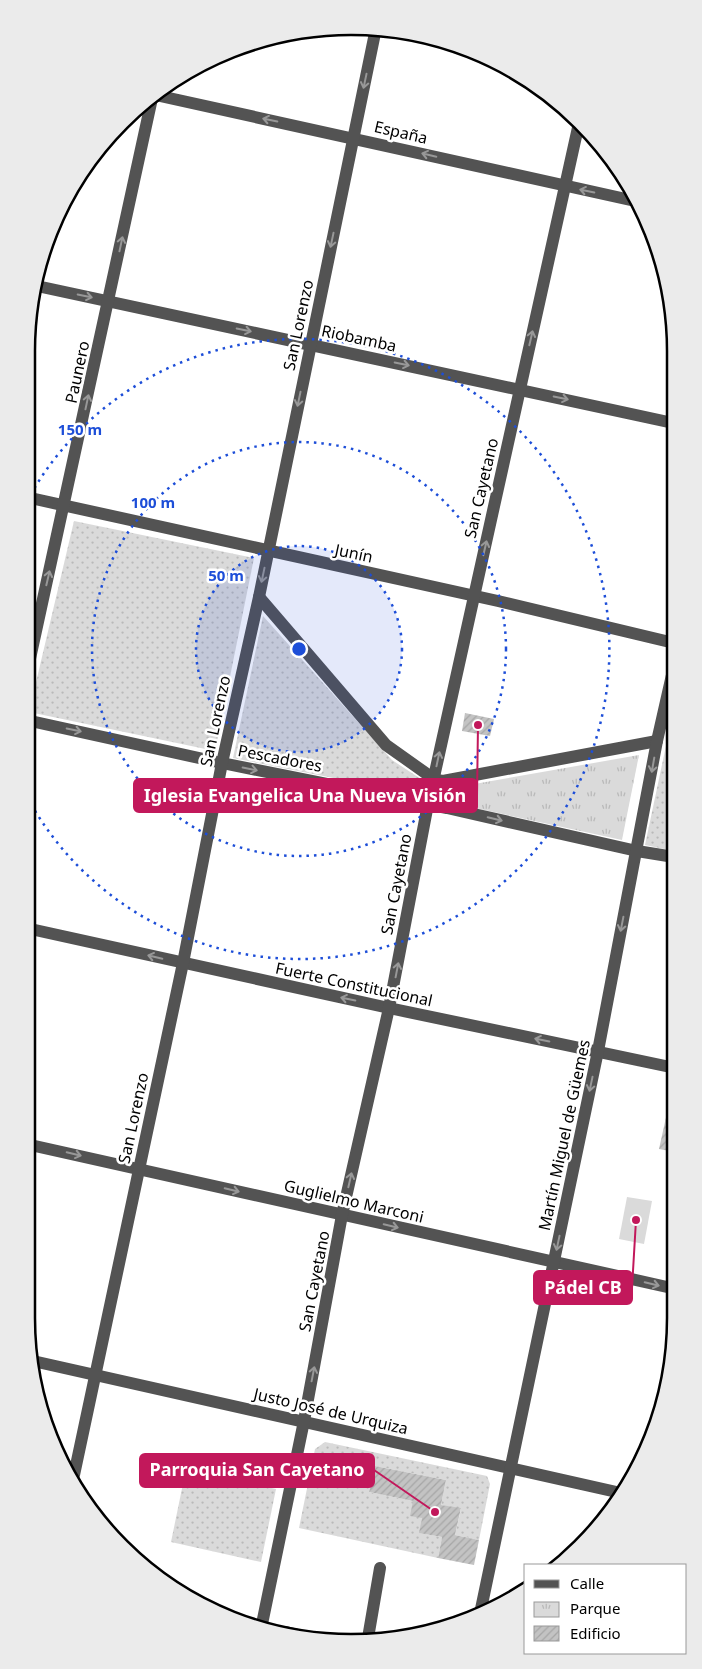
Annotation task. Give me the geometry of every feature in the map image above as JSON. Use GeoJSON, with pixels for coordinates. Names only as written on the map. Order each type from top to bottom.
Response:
{"type":"FeatureCollection","features":[{"type":"Feature","properties":{"kind":"street","name":"San Lorenzo"},"geometry":{"type":"LineString","coordinates":[[75,1472],[183,964],[222,763],[374,36]]}},
{"type":"Feature","properties":{"kind":"street","name":"España"},"geometry":{"type":"LineString","coordinates":[[163,97],[628,200]]}},
{"type":"Feature","properties":{"kind":"street","name":"Paunero"},"geometry":{"type":"LineString","coordinates":[[35,636],[109,301],[149,108]]}},
{"type":"Feature","properties":{"kind":"street","name":"San Cayetano"},"geometry":{"type":"LineString","coordinates":[[263,1621],[304,1421],[342,1215],[389,1008],[428,804],[577,131]]}},
{"type":"Feature","properties":{"kind":"street","name":"Riobamba"},"geometry":{"type":"LineString","coordinates":[[42,287],[667,421]]}},
{"type":"Feature","properties":{"kind":"street","name":"Junín"},"geometry":{"type":"LineString","coordinates":[[35,498],[474,596],[667,641]]}},
{"type":"Feature","properties":{"kind":"street"},"geometry":{"type":"LineString","coordinates":[[258,597],[386,745],[434,779],[443,781],[657,741]]}},
{"type":"Feature","properties":{"kind":"street","name":"Martín Miguel de Güemes"},"geometry":{"type":"LineString","coordinates":[[482,1605],[598,1051],[667,697]]}},
{"type":"Feature","properties":{"kind":"street","name":"Pescadores"},"geometry":{"type":"LineString","coordinates":[[35,722],[667,856]]}},
{"type":"Feature","properties":{"kind":"street","name":"Fuerte Constitucional"},"geometry":{"type":"LineString","coordinates":[[35,930],[183,964],[667,1066]]}},
{"type":"Feature","properties":{"kind":"street","name":"Guglielmo Marconi"},"geometry":{"type":"LineString","coordinates":[[35,1146],[667,1287]]}},
{"type":"Feature","properties":{"kind":"street","name":"Justo José de Urquiza"},"geometry":{"type":"LineString","coordinates":[[38,1362],[615,1492]]}},
{"type":"Feature","properties":{"kind":"street"},"geometry":{"type":"LineString","coordinates":[[369,1633],[380,1568]]}},
{"type":"Feature","properties":{"kind":"green space"},"geometry":{"type":"Polygon","coordinates":[[[74,521],[254,558],[215,751],[35,713],[35,687],[74,521]]]}},
{"type":"Feature","properties":{"kind":"green space"},"geometry":{"type":"Polygon","coordinates":[[[263,616],[392,760],[424,781],[419,795],[233,758],[263,616]]]}},
{"type":"Feature","properties":{"kind":"green space"},"geometry":{"type":"Polygon","coordinates":[[[667,741],[667,850],[645,845],[667,741]]]}},
{"type":"Feature","properties":{"kind":"green space"},"geometry":{"type":"Polygon","coordinates":[[[639,755],[622,840],[443,801],[446,789],[639,755]]]}},
{"type":"Feature","properties":{"kind":"green space"},"geometry":{"type":"Polygon","coordinates":[[[627,1197],[652,1201],[644,1244],[619,1239],[627,1197]]]}},
{"type":"Feature","properties":{"kind":"green space"},"geometry":{"type":"Polygon","coordinates":[[[325,1442],[487,1476],[490,1484],[479,1540],[455,1535],[461,1509],[441,1505],[446,1480],[375,1466],[369,1492],[413,1501],[422,1518],[420,1533],[442,1537],[438,1558],[299,1528],[315,1449],[325,1442]]]}},
{"type":"Feature","properties":{"kind":"green space"},"geometry":{"type":"Polygon","coordinates":[[[186,1469],[276,1489],[261,1562],[171,1542],[186,1469]]]}},
{"type":"Feature","properties":{"kind":"building"},"geometry":{"type":"Polygon","coordinates":[[[465,713],[494,719],[490,736],[462,731],[465,713]]]}},
{"type":"Feature","properties":{"kind":"building"},"geometry":{"type":"Polygon","coordinates":[[[667,1113],[667,1150],[659,1149],[667,1113]]]}},
{"type":"Feature","properties":{"kind":"building"},"geometry":{"type":"Polygon","coordinates":[[[375,1466],[446,1480],[441,1505],[461,1508],[455,1535],[479,1540],[474,1565],[438,1558],[442,1537],[419,1533],[422,1518],[410,1516],[413,1501],[369,1492],[375,1466]]]}},
{"type":"Feature","properties":{"kind":"place","name":"Iglesia Evangelica Una Nueva Visión"},"geometry":{"type":"Point","coordinates":[478,725]}},
{"type":"Feature","properties":{"kind":"place","name":"Pádel CB"},"geometry":{"type":"Point","coordinates":[636,1220]}},
{"type":"Feature","properties":{"kind":"place","name":"Parroquia San Cayetano"},"geometry":{"type":"Point","coordinates":[435,1512]}}]}
